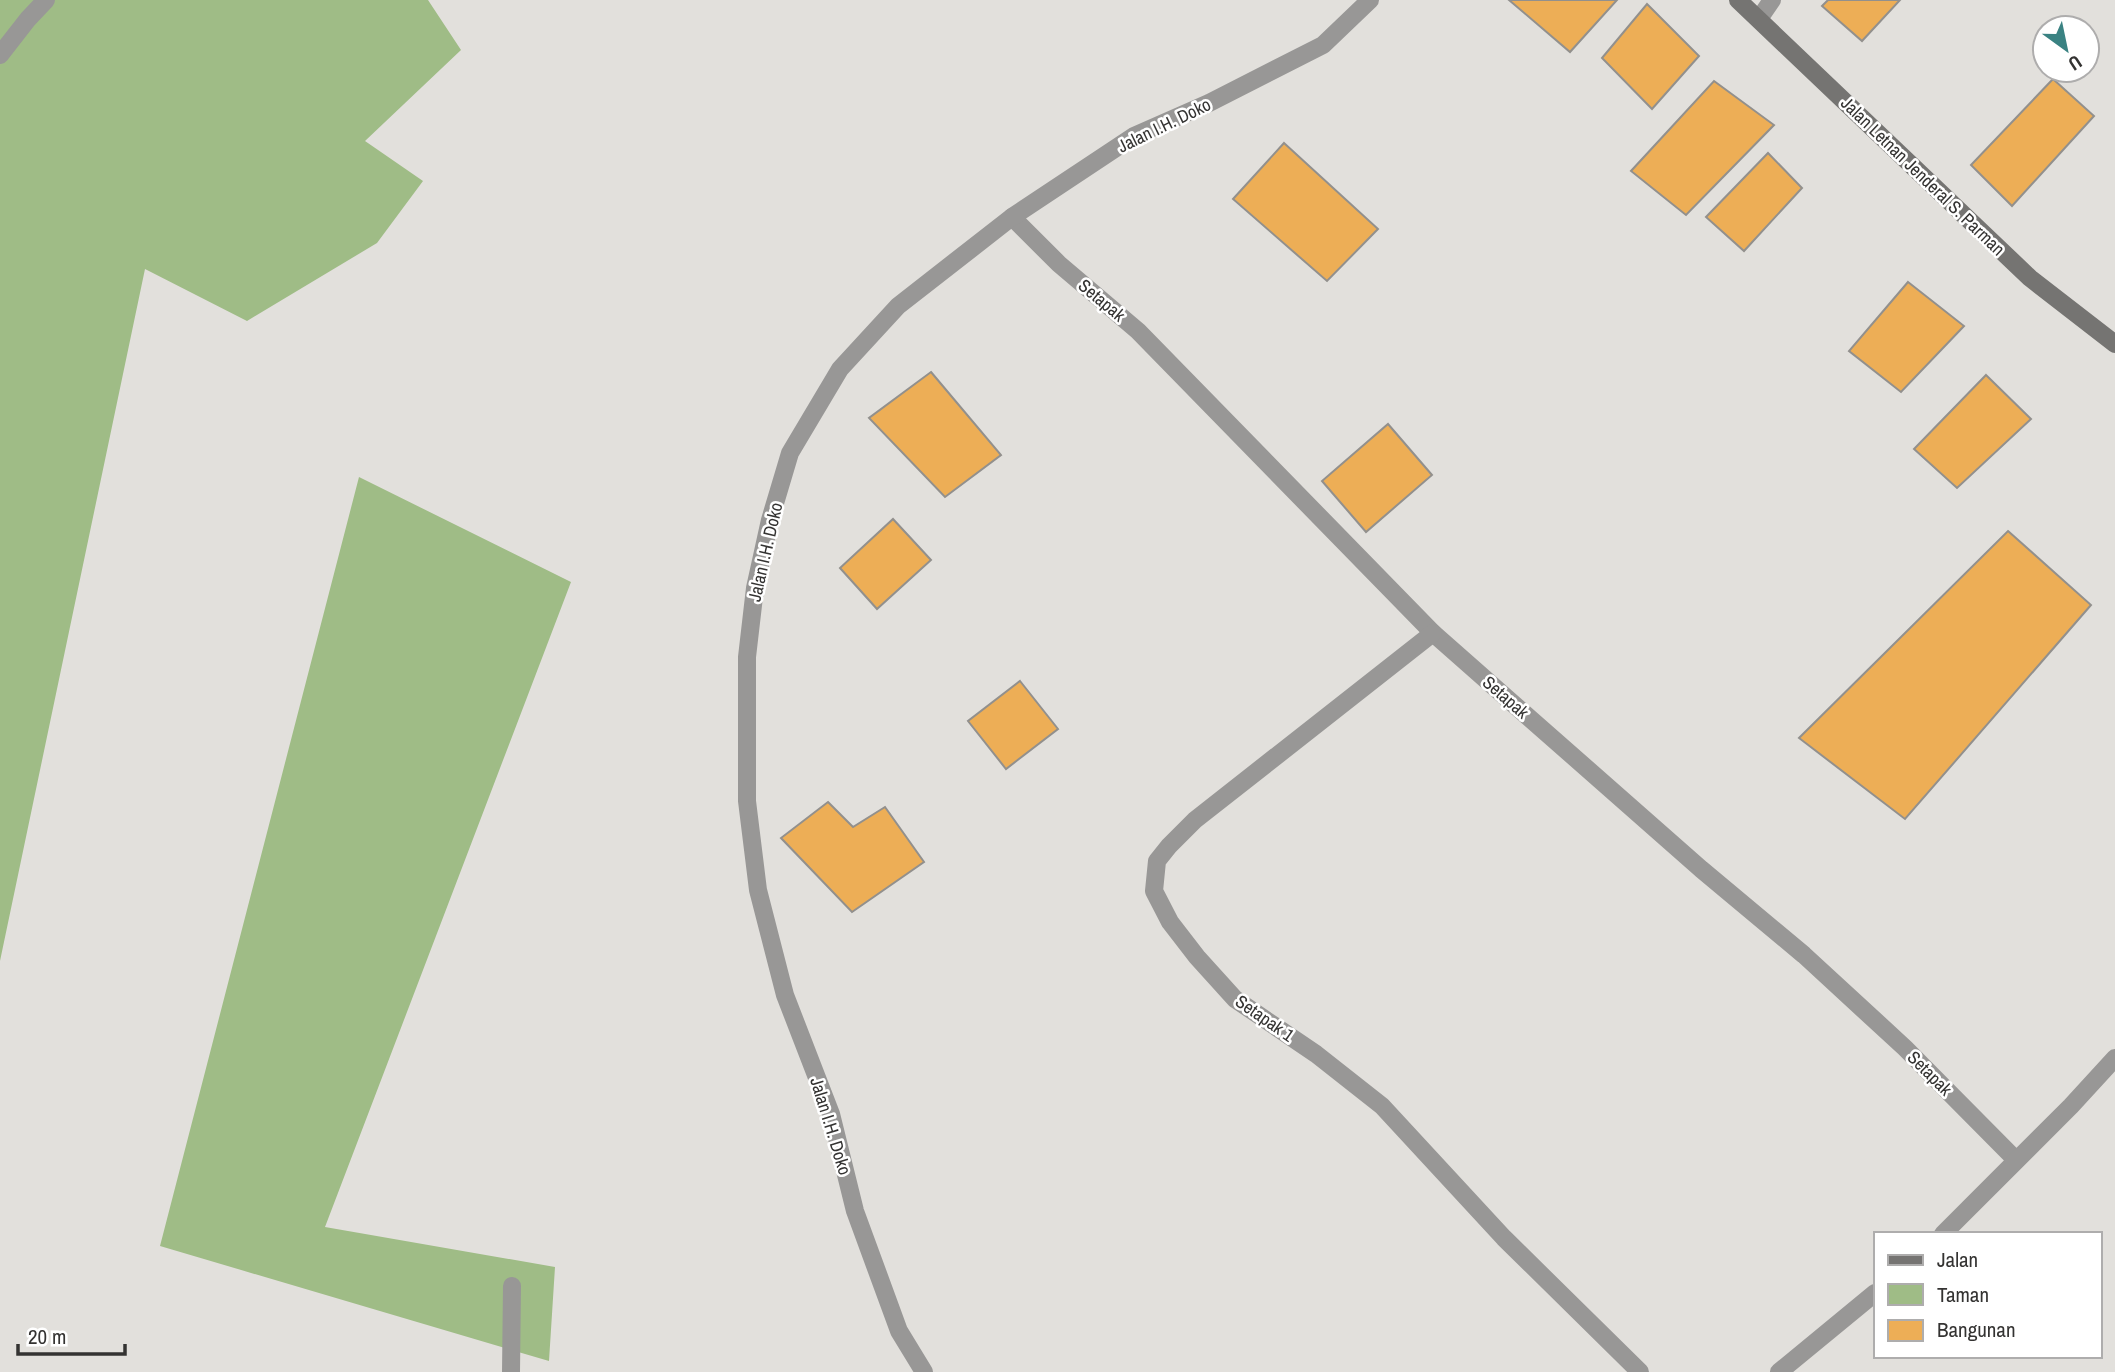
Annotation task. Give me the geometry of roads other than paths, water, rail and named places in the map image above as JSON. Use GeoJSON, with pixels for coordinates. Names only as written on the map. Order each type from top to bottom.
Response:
{"type":"FeatureCollection","features":[{"type":"Feature","properties":{"kind":"street"},"geometry":{"type":"LineString","coordinates":[[0,55],[46,0]]}},
{"type":"Feature","properties":{"kind":"street","name":"Jalan I.H. Doko"},"geometry":{"type":"LineString","coordinates":[[924,1372],[899,1331],[855,1211],[831,1114],[785,995],[758,890],[747,801],[747,657],[755,588],[770,520],[790,453],[840,369],[898,306],[1012,217],[1134,136],[1209,103],[1323,45],[1370,0]]}},
{"type":"Feature","properties":{"kind":"street","name":"Jalan Letnan Jenderal S. Parman"},"geometry":{"type":"LineString","coordinates":[[1738,0],[2030,278],[2115,344]]}},
{"type":"Feature","properties":{"kind":"street"},"geometry":{"type":"LineString","coordinates":[[1759,19],[1772,0]]}},
{"type":"Feature","properties":{"kind":"street","name":"Setapak"},"geometry":{"type":"LineString","coordinates":[[1012,217],[1059,264],[1138,331],[1433,633],[1701,869],[1804,955],[1905,1048],[2016,1160]]}},
{"type":"Feature","properties":{"kind":"street","name":"Setapak 1"},"geometry":{"type":"LineString","coordinates":[[1433,633],[1195,820],[1168,846],[1157,862],[1154,891],[1170,922],[1235,999],[1315,1054],[1382,1106],[1504,1238],[1640,1372]]}},
{"type":"Feature","properties":{"kind":"street"},"geometry":{"type":"LineString","coordinates":[[1945,1232],[2115,1058]]}},
{"type":"Feature","properties":{"kind":"street"},"geometry":{"type":"LineString","coordinates":[[511,1372],[512,1286]]}},
{"type":"Feature","properties":{"kind":"street"},"geometry":{"type":"LineString","coordinates":[[1779,1372],[1874,1294]]}}]}
